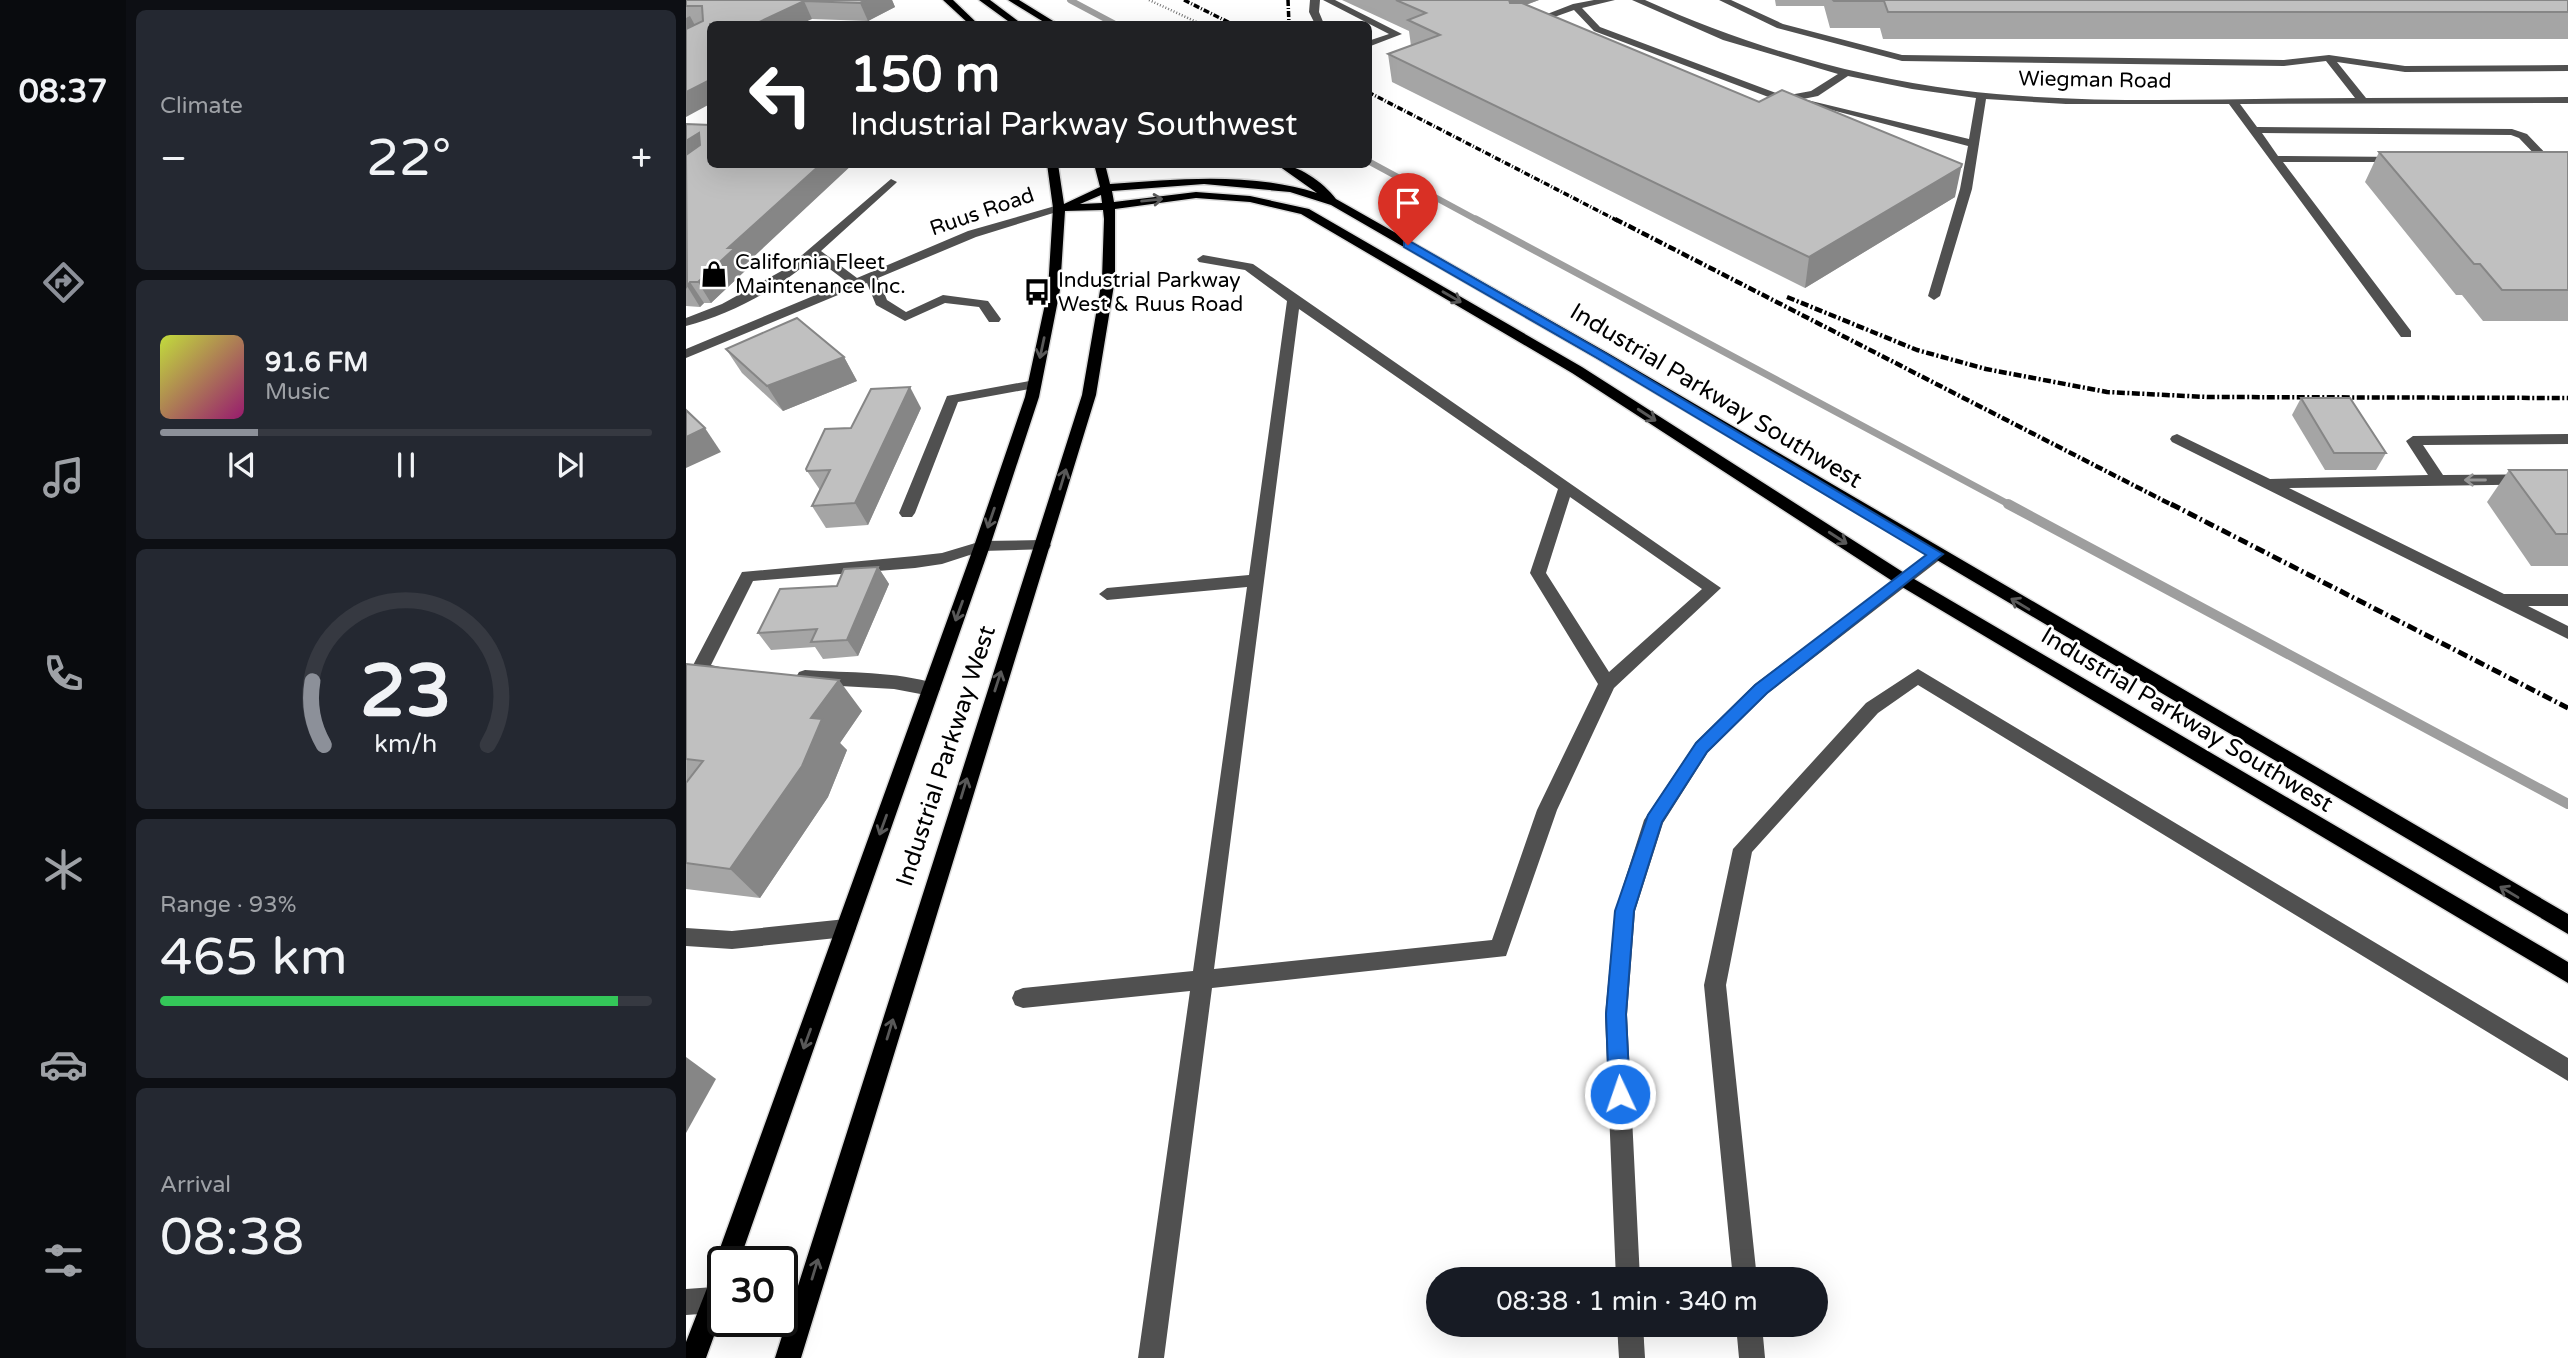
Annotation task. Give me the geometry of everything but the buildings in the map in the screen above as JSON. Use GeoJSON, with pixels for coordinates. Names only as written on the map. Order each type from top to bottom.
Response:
{"type":"FeatureCollection","features":[{"type":"Feature","properties":{"kind":"main road"},"geometry":{"type":"LineString","coordinates":[[948,0],[971,21]]}},
{"type":"Feature","properties":{"kind":"main road"},"geometry":{"type":"LineString","coordinates":[[984,0],[1013,21]]}},
{"type":"Feature","properties":{"kind":"main road"},"geometry":{"type":"LineString","coordinates":[[1013,0],[1048,21]]}},
{"type":"Feature","properties":{"kind":"main road","name":"Industrial Parkway West"},"geometry":{"type":"LineString","coordinates":[[733,1246],[982,546],[1035,384],[1054,290],[1059,208],[1053,168]]}},
{"type":"Feature","properties":{"kind":"main road","name":"Industrial Parkway West"},"geometry":{"type":"LineString","coordinates":[[788,1358],[973,759],[1089,395],[1107,283],[1110,205],[1108,188],[1100,168]]}},
{"type":"Feature","properties":{"kind":"main road"},"geometry":{"type":"LineString","coordinates":[[1288,168],[1310,181],[1335,203]]}},
{"type":"Feature","properties":{"kind":"main road","name":"Industrial Parkway Southwest"},"geometry":{"type":"LineString","coordinates":[[1059,208],[1108,188],[1204,181],[1291,189],[1335,203],[1601,355],[2568,925]]}},
{"type":"Feature","properties":{"kind":"main road","name":"Industrial Parkway Southwest"},"geometry":{"type":"LineString","coordinates":[[1059,208],[1196,195],[1250,199],[1305,211],[1577,370],[1903,580],[2568,973]]}},
{"type":"Feature","properties":{"kind":"main road"},"geometry":{"type":"LineString","coordinates":[[693,1358],[707,1319]]}},
{"type":"Feature","properties":{"kind":"street"},"geometry":{"type":"LineString","coordinates":[[1315,0],[1314,12],[1318,21]]}},
{"type":"Feature","properties":{"kind":"street"},"geometry":{"type":"LineString","coordinates":[[1328,0],[1371,21]]}},
{"type":"Feature","properties":{"kind":"street"},"geometry":{"type":"LineString","coordinates":[[1517,27],[1576,6],[1610,0]]}},
{"type":"Feature","properties":{"kind":"street","name":"Wiegman Road"},"geometry":{"type":"LineString","coordinates":[[1637,0],[1746,45],[1845,74],[1896,85],[1982,95],[2072,101],[2568,100]]}},
{"type":"Feature","properties":{"kind":"street"},"geometry":{"type":"LineString","coordinates":[[1724,0],[1780,26],[1902,58],[2284,64],[2329,58],[2405,69],[2568,68]]}},
{"type":"Feature","properties":{"kind":"street"},"geometry":{"type":"LineString","coordinates":[[1576,6],[1597,29],[1783,99],[1828,106],[1974,144]]}},
{"type":"Feature","properties":{"kind":"street"},"geometry":{"type":"LineString","coordinates":[[1372,22],[1397,34],[1372,43]]}},
{"type":"Feature","properties":{"kind":"street"},"geometry":{"type":"LineString","coordinates":[[2329,58],[2363,101]]}},
{"type":"Feature","properties":{"kind":"street"},"geometry":{"type":"LineString","coordinates":[[1783,99],[1814,94],[1845,74]]}},
{"type":"Feature","properties":{"kind":"street"},"geometry":{"type":"LineString","coordinates":[[1934,296],[1966,189],[1982,95]]}},
{"type":"Feature","properties":{"kind":"street"},"geometry":{"type":"LineString","coordinates":[[2552,100],[2568,115]]}},
{"type":"Feature","properties":{"kind":"street"},"geometry":{"type":"LineString","coordinates":[[2232,101],[2278,159],[2406,334]]}},
{"type":"Feature","properties":{"kind":"street"},"geometry":{"type":"LineString","coordinates":[[2255,130],[2512,132],[2522,136],[2550,158],[2530,158]]}},
{"type":"Feature","properties":{"kind":"street"},"geometry":{"type":"LineString","coordinates":[[2278,159],[2418,158]]}},
{"type":"Feature","properties":{"kind":"street"},"geometry":{"type":"LineString","coordinates":[[686,323],[753,294],[791,271],[891,182]]}},
{"type":"Feature","properties":{"kind":"street","name":"Ruus Road"},"geometry":{"type":"LineString","coordinates":[[686,354],[972,234],[1059,208]]}},
{"type":"Feature","properties":{"kind":"street"},"geometry":{"type":"LineString","coordinates":[[813,251],[856,283]]}},
{"type":"Feature","properties":{"kind":"street"},"geometry":{"type":"LineString","coordinates":[[1023,998],[1499,949],[1547,810],[1607,684],[1713,588],[1249,267],[1203,259]]}},
{"type":"Feature","properties":{"kind":"street"},"geometry":{"type":"LineString","coordinates":[[870,277],[881,302],[905,317],[943,299],[983,304],[994,319]]}},
{"type":"Feature","properties":{"kind":"street"},"geometry":{"type":"LineString","coordinates":[[1151,1358],[1294,300]]}},
{"type":"Feature","properties":{"kind":"street"},"geometry":{"type":"LineString","coordinates":[[907,513],[952,399],[1035,384]]}},
{"type":"Feature","properties":{"kind":"street"},"geometry":{"type":"LineString","coordinates":[[2177,439],[2568,634]]}},
{"type":"Feature","properties":{"kind":"street"},"geometry":{"type":"LineString","coordinates":[[2439,480],[2413,442],[2568,439]]}},
{"type":"Feature","properties":{"kind":"street"},"geometry":{"type":"LineString","coordinates":[[2267,484],[2568,479]]}},
{"type":"Feature","properties":{"kind":"street"},"geometry":{"type":"LineString","coordinates":[[1566,487],[1538,573],[1607,684]]}},
{"type":"Feature","properties":{"kind":"street"},"geometry":{"type":"LineString","coordinates":[[727,673],[699,671],[748,576],[915,562],[942,558],[982,546],[1043,545]]}},
{"type":"Feature","properties":{"kind":"street"},"geometry":{"type":"LineString","coordinates":[[1627,1267],[1616,1014],[1625,911],[1654,820],[1702,747],[1761,689],[1936,554]]}},
{"type":"Feature","properties":{"kind":"street"},"geometry":{"type":"LineString","coordinates":[[1107,594],[1256,580]]}},
{"type":"Feature","properties":{"kind":"street"},"geometry":{"type":"LineString","coordinates":[[2501,600],[2568,600]]}},
{"type":"Feature","properties":{"kind":"street"},"geometry":{"type":"LineString","coordinates":[[782,676],[894,682],[931,689]]}},
{"type":"Feature","properties":{"kind":"street"},"geometry":{"type":"LineString","coordinates":[[1744,1267],[1715,985],[1743,849],[1872,708],[1918,676],[2568,1070]]}},
{"type":"Feature","properties":{"kind":"street"},"geometry":{"type":"LineString","coordinates":[[689,941],[732,940],[846,928]]}},
{"type":"Feature","properties":{"kind":"street"},"geometry":{"type":"LineString","coordinates":[[686,1302],[707,1300]]}},
{"type":"Feature","properties":{"kind":"street"},"geometry":{"type":"LineString","coordinates":[[1631,1337],[1632,1358]]}},
{"type":"Feature","properties":{"kind":"street"},"geometry":{"type":"LineString","coordinates":[[1750,1337],[1752,1358]]}},
{"type":"Feature","properties":{"kind":"path"},"geometry":{"type":"LineString","coordinates":[[1149,0],[1194,21]]}},
{"type":"Feature","properties":{"kind":"waterway"},"geometry":{"type":"LineString","coordinates":[[1070,0],[1109,21]]}},
{"type":"Feature","properties":{"kind":"waterway"},"geometry":{"type":"LineString","coordinates":[[1372,163],[1479,221]]}},
{"type":"Feature","properties":{"kind":"waterway"},"geometry":{"type":"LineString","coordinates":[[1476,219],[2012,506]]}},
{"type":"Feature","properties":{"kind":"waterway"},"geometry":{"type":"LineString","coordinates":[[2008,504],[2568,804]]}},
{"type":"Feature","properties":{"kind":"railway"},"geometry":{"type":"LineString","coordinates":[[1184,0],[1226,21]]}},
{"type":"Feature","properties":{"kind":"railway"},"geometry":{"type":"LineString","coordinates":[[1288,0],[1289,21]]}},
{"type":"Feature","properties":{"kind":"railway"},"geometry":{"type":"LineString","coordinates":[[1372,94],[1618,221]]}},
{"type":"Feature","properties":{"kind":"railway"},"geometry":{"type":"LineString","coordinates":[[1615,219],[2174,506]]}},
{"type":"Feature","properties":{"kind":"railway"},"geometry":{"type":"LineString","coordinates":[[1787,297],[1917,350],[1986,369],[2107,392],[2207,397],[2568,398]]}},
{"type":"Feature","properties":{"kind":"railway"},"geometry":{"type":"LineString","coordinates":[[2171,504],[2568,708]]}},
{"type":"Feature","properties":{"kind":"place","name":"California Fleet Maintenance Inc."},"geometry":{"type":"Point","coordinates":[714,274]}},
{"type":"Feature","properties":{"kind":"place","name":"Industrial Parkway West & Ruus Road"},"geometry":{"type":"Point","coordinates":[1037,292]}},
{"type":"Feature","properties":{"kind":"route"},"geometry":{"type":"LineString","coordinates":[[1408,245],[1601,355],[1936,554],[1761,689],[1702,747],[1654,820],[1625,911],[1616,1014],[1620,1094]]}}]}
